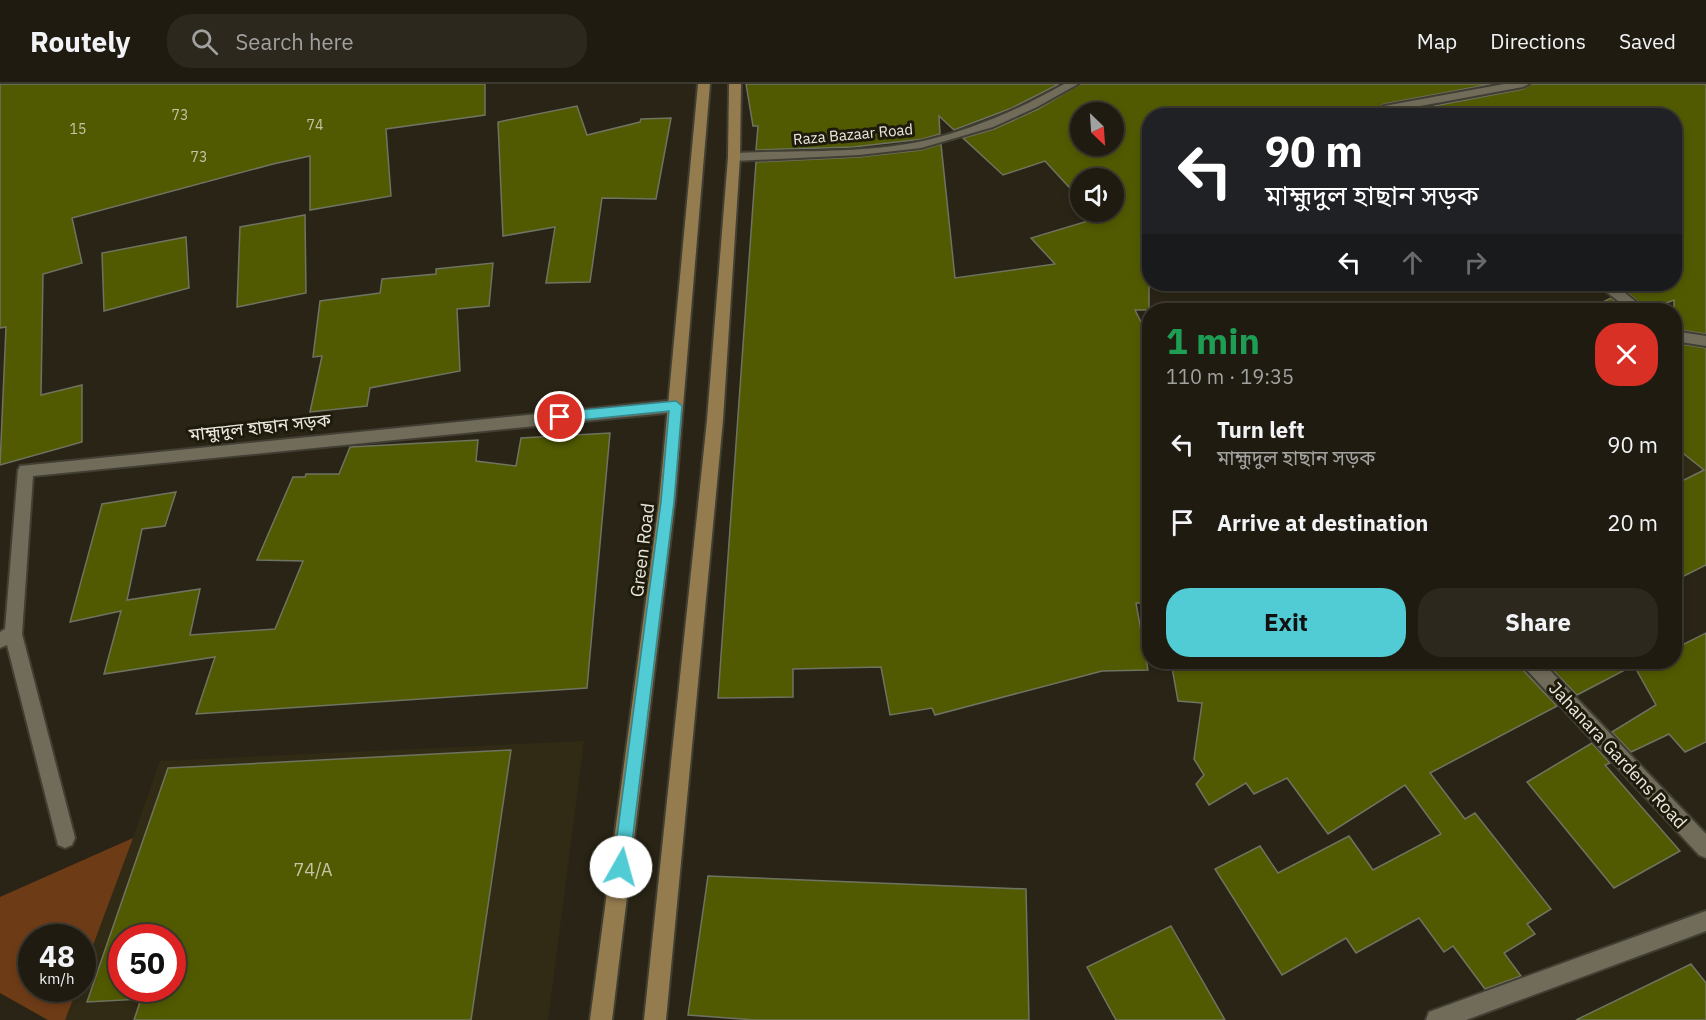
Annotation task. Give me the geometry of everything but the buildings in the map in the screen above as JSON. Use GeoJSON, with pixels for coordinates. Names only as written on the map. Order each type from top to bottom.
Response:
{"type":"FeatureCollection","features":[{"type":"Feature","properties":{"kind":"main road","name":"Green Road"},"geometry":{"type":"LineString","coordinates":[[601,1020],[668,502],[704,84]]}},
{"type":"Feature","properties":{"kind":"main road"},"geometry":{"type":"LineString","coordinates":[[655,1020],[715,420],[734,157],[735,84]]}},
{"type":"Feature","properties":{"kind":"street","name":"Raza Bazaar Road"},"geometry":{"type":"LineString","coordinates":[[734,157],[912,145],[958,135],[1050,97],[1072,84]]}},
{"type":"Feature","properties":{"kind":"street"},"geometry":{"type":"LineString","coordinates":[[1395,108],[1523,84]]}},
{"type":"Feature","properties":{"kind":"street"},"geometry":{"type":"LineString","coordinates":[[1614,291],[1630,303]]}},
{"type":"Feature","properties":{"kind":"street"},"geometry":{"type":"LineString","coordinates":[[1682,338],[1700,338],[1706,341]]}},
{"type":"Feature","properties":{"kind":"street","name":"মাহ্মুদুল হাছান সড়ক"},"geometry":{"type":"LineString","coordinates":[[7,637],[26,470],[676,406]]}},
{"type":"Feature","properties":{"kind":"street"},"geometry":{"type":"LineString","coordinates":[[7,637],[65,838]]}},
{"type":"Feature","properties":{"kind":"street","name":"Jahanara Gardens Road"},"geometry":{"type":"LineString","coordinates":[[1538,669],[1706,848]]}},
{"type":"Feature","properties":{"kind":"street"},"geometry":{"type":"LineString","coordinates":[[1437,1020],[1706,921]]}},
{"type":"Feature","properties":{"kind":"shaded area"},"geometry":{"type":"Polygon","coordinates":[[[1682,421],[1706,439],[1706,493],[1682,502],[1682,421]]]}},
{"type":"Feature","properties":{"kind":"shaded area"},"geometry":{"type":"Polygon","coordinates":[[[584,741],[548,1020],[48,1020],[0,993],[0,897],[133,838],[160,761],[584,741]]]}},
{"type":"Feature","properties":{"kind":"shaded area"},"geometry":{"type":"Polygon","coordinates":[[[133,838],[96,937],[96,924],[18,924],[18,1002],[72,1002],[65,1020],[48,1020],[0,993],[0,897],[133,838]]]}},
{"type":"Feature","properties":{"kind":"route"},"geometry":{"type":"LineString","coordinates":[[560,417],[676,406],[668,502],[621,867]]}}]}
